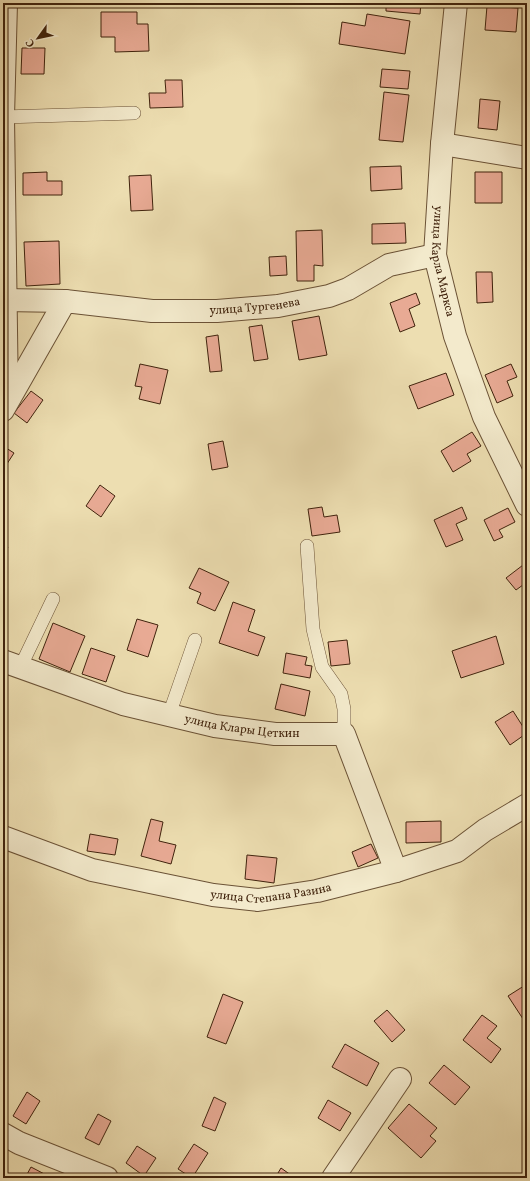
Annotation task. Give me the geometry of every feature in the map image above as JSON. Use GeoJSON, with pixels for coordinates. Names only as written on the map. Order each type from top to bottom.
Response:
{"type":"FeatureCollection","features":[{"type":"Feature","properties":{"kind":"street"},"geometry":{"type":"LineString","coordinates":[[4,403],[3,117],[6,3]]}},
{"type":"Feature","properties":{"kind":"street","name":"улица Карла Маркса"},"geometry":{"type":"LineString","coordinates":[[456,3],[442,144],[435,256],[455,336],[484,417],[527,505]]}},
{"type":"Feature","properties":{"kind":"street"},"geometry":{"type":"LineString","coordinates":[[442,144],[527,158]]}},
{"type":"Feature","properties":{"kind":"street","name":"улица Тургенева"},"geometry":{"type":"LineString","coordinates":[[4,300],[65,301],[152,311],[217,311],[278,306],[329,296],[348,289],[389,265],[435,256]]}},
{"type":"Feature","properties":{"kind":"street"},"geometry":{"type":"LineString","coordinates":[[4,403],[65,301]]}},
{"type":"Feature","properties":{"kind":"street","name":"улица Клары Цеткин"},"geometry":{"type":"LineString","coordinates":[[12,665],[123,704],[215,726],[275,734],[344,734]]}},
{"type":"Feature","properties":{"kind":"street"},"geometry":{"type":"LineString","coordinates":[[344,734],[396,871]]}},
{"type":"Feature","properties":{"kind":"street","name":"улица Степана Разина"},"geometry":{"type":"LineString","coordinates":[[3,837],[92,870],[212,895],[258,900],[317,891],[396,871],[457,851],[485,830],[527,805]]}},
{"type":"Feature","properties":{"kind":"street"},"geometry":{"type":"LineString","coordinates":[[333,1178],[400,1079]]}},
{"type":"Feature","properties":{"kind":"street"},"geometry":{"type":"LineString","coordinates":[[3,1134],[19,1143],[107,1178]]}},
{"type":"Feature","properties":{"kind":"lane"},"geometry":{"type":"LineString","coordinates":[[3,117],[134,114]]}},
{"type":"Feature","properties":{"kind":"lane"},"geometry":{"type":"LineString","coordinates":[[307,546],[313,629],[322,667],[341,694],[344,709],[344,734]]}},
{"type":"Feature","properties":{"kind":"lane"},"geometry":{"type":"LineString","coordinates":[[12,665],[53,599]]}},
{"type":"Feature","properties":{"kind":"lane"},"geometry":{"type":"LineString","coordinates":[[169,715],[195,640]]}},
{"type":"Feature","properties":{"kind":"building"},"geometry":{"type":"Polygon","coordinates":[[[386,3],[421,3],[420,14],[386,11],[386,3]]]}},
{"type":"Feature","properties":{"kind":"building"},"geometry":{"type":"Polygon","coordinates":[[[487,6],[518,8],[516,32],[485,30],[487,6]]]}},
{"type":"Feature","properties":{"kind":"building"},"geometry":{"type":"Polygon","coordinates":[[[101,12],[137,12],[137,24],[148,24],[149,51],[115,52],[115,37],[101,37],[101,12]]]}},
{"type":"Feature","properties":{"kind":"building"},"geometry":{"type":"Polygon","coordinates":[[[367,14],[410,21],[405,54],[339,44],[342,22],[365,26],[367,14]]]}},
{"type":"Feature","properties":{"kind":"building"},"geometry":{"type":"Polygon","coordinates":[[[22,48],[45,48],[44,74],[21,74],[22,48]]]}},
{"type":"Feature","properties":{"kind":"building"},"geometry":{"type":"Polygon","coordinates":[[[382,69],[410,71],[408,89],[380,87],[382,69]]]}},
{"type":"Feature","properties":{"kind":"building"},"geometry":{"type":"Polygon","coordinates":[[[165,80],[182,80],[183,107],[150,108],[149,93],[166,93],[165,80]]]}},
{"type":"Feature","properties":{"kind":"building"},"geometry":{"type":"Polygon","coordinates":[[[384,92],[409,95],[403,142],[379,140],[384,92]]]}},
{"type":"Feature","properties":{"kind":"building"},"geometry":{"type":"Polygon","coordinates":[[[480,99],[500,101],[497,130],[478,128],[480,99]]]}},
{"type":"Feature","properties":{"kind":"building"},"geometry":{"type":"Polygon","coordinates":[[[401,166],[402,189],[371,191],[370,167],[401,166]]]}},
{"type":"Feature","properties":{"kind":"building"},"geometry":{"type":"Polygon","coordinates":[[[47,172],[47,181],[62,181],[62,195],[23,195],[23,173],[47,172]]]}},
{"type":"Feature","properties":{"kind":"building"},"geometry":{"type":"Polygon","coordinates":[[[475,172],[502,172],[502,203],[475,203],[475,172]]]}},
{"type":"Feature","properties":{"kind":"building"},"geometry":{"type":"Polygon","coordinates":[[[151,175],[153,210],[131,211],[129,176],[151,175]]]}},
{"type":"Feature","properties":{"kind":"building"},"geometry":{"type":"Polygon","coordinates":[[[405,223],[406,243],[372,244],[372,224],[405,223]]]}},
{"type":"Feature","properties":{"kind":"building"},"geometry":{"type":"Polygon","coordinates":[[[322,230],[323,266],[314,265],[314,281],[297,281],[296,231],[322,230]]]}},
{"type":"Feature","properties":{"kind":"building"},"geometry":{"type":"Polygon","coordinates":[[[59,241],[60,284],[26,286],[24,242],[59,241]]]}},
{"type":"Feature","properties":{"kind":"building"},"geometry":{"type":"Polygon","coordinates":[[[286,256],[287,275],[270,276],[269,257],[286,256]]]}},
{"type":"Feature","properties":{"kind":"building"},"geometry":{"type":"Polygon","coordinates":[[[476,272],[492,272],[493,302],[477,303],[476,272]]]}},
{"type":"Feature","properties":{"kind":"building"},"geometry":{"type":"Polygon","coordinates":[[[416,293],[420,304],[409,309],[415,326],[400,332],[390,303],[416,293]]]}},
{"type":"Feature","properties":{"kind":"building"},"geometry":{"type":"Polygon","coordinates":[[[319,316],[327,355],[299,360],[292,321],[319,316]]]}},
{"type":"Feature","properties":{"kind":"building"},"geometry":{"type":"Polygon","coordinates":[[[262,325],[268,359],[254,361],[249,327],[262,325]]]}},
{"type":"Feature","properties":{"kind":"building"},"geometry":{"type":"Polygon","coordinates":[[[218,335],[222,371],[210,372],[206,337],[218,335]]]}},
{"type":"Feature","properties":{"kind":"building"},"geometry":{"type":"Polygon","coordinates":[[[140,364],[168,370],[160,404],[139,399],[142,387],[135,386],[140,364]]]}},
{"type":"Feature","properties":{"kind":"building"},"geometry":{"type":"Polygon","coordinates":[[[511,364],[517,377],[507,381],[513,396],[497,403],[485,375],[511,364]]]}},
{"type":"Feature","properties":{"kind":"building"},"geometry":{"type":"Polygon","coordinates":[[[446,373],[454,395],[418,409],[409,386],[446,373]]]}},
{"type":"Feature","properties":{"kind":"building"},"geometry":{"type":"Polygon","coordinates":[[[31,391],[43,400],[27,423],[14,413],[31,391]]]}},
{"type":"Feature","properties":{"kind":"building"},"geometry":{"type":"Polygon","coordinates":[[[472,432],[481,446],[467,454],[471,461],[453,472],[441,451],[472,432]]]}},
{"type":"Feature","properties":{"kind":"building"},"geometry":{"type":"Polygon","coordinates":[[[223,441],[228,467],[212,470],[208,444],[223,441]]]}},
{"type":"Feature","properties":{"kind":"building"},"geometry":{"type":"Polygon","coordinates":[[[3,446],[14,453],[3,470],[3,446]]]}},
{"type":"Feature","properties":{"kind":"building"},"geometry":{"type":"Polygon","coordinates":[[[100,485],[115,496],[101,517],[86,506],[100,485]]]}},
{"type":"Feature","properties":{"kind":"building"},"geometry":{"type":"Polygon","coordinates":[[[322,507],[324,517],[337,515],[340,532],[312,536],[308,509],[322,507]]]}},
{"type":"Feature","properties":{"kind":"building"},"geometry":{"type":"Polygon","coordinates":[[[462,507],[467,519],[456,524],[463,540],[446,547],[434,520],[462,507]]]}},
{"type":"Feature","properties":{"kind":"building"},"geometry":{"type":"Polygon","coordinates":[[[508,508],[515,522],[499,530],[503,537],[494,541],[484,520],[508,508]]]}},
{"type":"Feature","properties":{"kind":"building"},"geometry":{"type":"Polygon","coordinates":[[[3,544],[8,547],[3,555],[3,544]]]}},
{"type":"Feature","properties":{"kind":"building"},"geometry":{"type":"Polygon","coordinates":[[[527,562],[527,582],[516,590],[506,578],[527,562]]]}},
{"type":"Feature","properties":{"kind":"building"},"geometry":{"type":"Polygon","coordinates":[[[199,568],[229,582],[215,611],[197,603],[201,593],[189,588],[199,568]]]}},
{"type":"Feature","properties":{"kind":"building"},"geometry":{"type":"Polygon","coordinates":[[[233,602],[255,610],[248,631],[265,637],[258,656],[219,643],[233,602]]]}},
{"type":"Feature","properties":{"kind":"building"},"geometry":{"type":"Polygon","coordinates":[[[137,619],[158,625],[148,657],[127,650],[137,619]]]}},
{"type":"Feature","properties":{"kind":"building"},"geometry":{"type":"Polygon","coordinates":[[[53,623],[85,636],[70,672],[39,659],[53,623]]]}},
{"type":"Feature","properties":{"kind":"building"},"geometry":{"type":"Polygon","coordinates":[[[496,636],[504,664],[461,678],[452,651],[496,636]]]}},
{"type":"Feature","properties":{"kind":"building"},"geometry":{"type":"Polygon","coordinates":[[[347,640],[350,664],[331,666],[328,642],[347,640]]]}},
{"type":"Feature","properties":{"kind":"building"},"geometry":{"type":"Polygon","coordinates":[[[91,648],[115,656],[106,682],[82,674],[91,648]]]}},
{"type":"Feature","properties":{"kind":"building"},"geometry":{"type":"Polygon","coordinates":[[[286,653],[307,657],[305,665],[312,666],[310,678],[283,673],[286,653]]]}},
{"type":"Feature","properties":{"kind":"building"},"geometry":{"type":"Polygon","coordinates":[[[281,684],[310,691],[305,716],[275,709],[281,684]]]}},
{"type":"Feature","properties":{"kind":"building"},"geometry":{"type":"Polygon","coordinates":[[[513,711],[527,733],[510,745],[495,722],[513,711]]]}},
{"type":"Feature","properties":{"kind":"building"},"geometry":{"type":"Polygon","coordinates":[[[151,819],[163,822],[159,841],[176,845],[171,864],[141,856],[151,819]]]}},
{"type":"Feature","properties":{"kind":"building"},"geometry":{"type":"Polygon","coordinates":[[[441,821],[441,842],[406,843],[406,822],[441,821]]]}},
{"type":"Feature","properties":{"kind":"building"},"geometry":{"type":"Polygon","coordinates":[[[90,834],[118,839],[115,855],[87,851],[90,834]]]}},
{"type":"Feature","properties":{"kind":"building"},"geometry":{"type":"Polygon","coordinates":[[[371,844],[378,858],[358,867],[352,852],[371,844]]]}},
{"type":"Feature","properties":{"kind":"building"},"geometry":{"type":"Polygon","coordinates":[[[247,855],[277,858],[274,883],[245,879],[247,855]]]}},
{"type":"Feature","properties":{"kind":"building"},"geometry":{"type":"Polygon","coordinates":[[[527,984],[527,1020],[525,1022],[508,996],[527,984]]]}},
{"type":"Feature","properties":{"kind":"building"},"geometry":{"type":"Polygon","coordinates":[[[223,994],[243,1002],[226,1044],[207,1037],[223,994]]]}},
{"type":"Feature","properties":{"kind":"building"},"geometry":{"type":"Polygon","coordinates":[[[387,1010],[405,1030],[392,1042],[374,1021],[387,1010]]]}},
{"type":"Feature","properties":{"kind":"building"},"geometry":{"type":"Polygon","coordinates":[[[482,1015],[497,1026],[487,1038],[501,1049],[491,1063],[463,1040],[482,1015]]]}},
{"type":"Feature","properties":{"kind":"building"},"geometry":{"type":"Polygon","coordinates":[[[345,1044],[379,1063],[367,1086],[332,1067],[345,1044]]]}},
{"type":"Feature","properties":{"kind":"building"},"geometry":{"type":"Polygon","coordinates":[[[444,1065],[470,1087],[455,1105],[429,1083],[444,1065]]]}},
{"type":"Feature","properties":{"kind":"building"},"geometry":{"type":"Polygon","coordinates":[[[27,1092],[40,1101],[26,1124],[13,1116],[27,1092]]]}},
{"type":"Feature","properties":{"kind":"building"},"geometry":{"type":"Polygon","coordinates":[[[214,1097],[226,1103],[215,1131],[202,1126],[214,1097]]]}},
{"type":"Feature","properties":{"kind":"building"},"geometry":{"type":"Polygon","coordinates":[[[328,1100],[351,1113],[340,1131],[318,1118],[328,1100]]]}},
{"type":"Feature","properties":{"kind":"building"},"geometry":{"type":"Polygon","coordinates":[[[409,1104],[437,1128],[430,1136],[436,1141],[421,1158],[388,1128],[409,1104]]]}},
{"type":"Feature","properties":{"kind":"building"},"geometry":{"type":"Polygon","coordinates":[[[98,1114],[111,1121],[99,1145],[85,1138],[98,1114]]]}},
{"type":"Feature","properties":{"kind":"building"},"geometry":{"type":"Polygon","coordinates":[[[194,1144],[208,1153],[192,1178],[178,1169],[194,1144]]]}},
{"type":"Feature","properties":{"kind":"building"},"geometry":{"type":"Polygon","coordinates":[[[137,1146],[156,1158],[144,1176],[126,1163],[137,1146]]]}},
{"type":"Feature","properties":{"kind":"building"},"geometry":{"type":"Polygon","coordinates":[[[31,1167],[52,1178],[25,1178],[31,1167]]]}},
{"type":"Feature","properties":{"kind":"building"},"geometry":{"type":"Polygon","coordinates":[[[281,1168],[295,1178],[275,1178],[281,1168]]]}}]}
